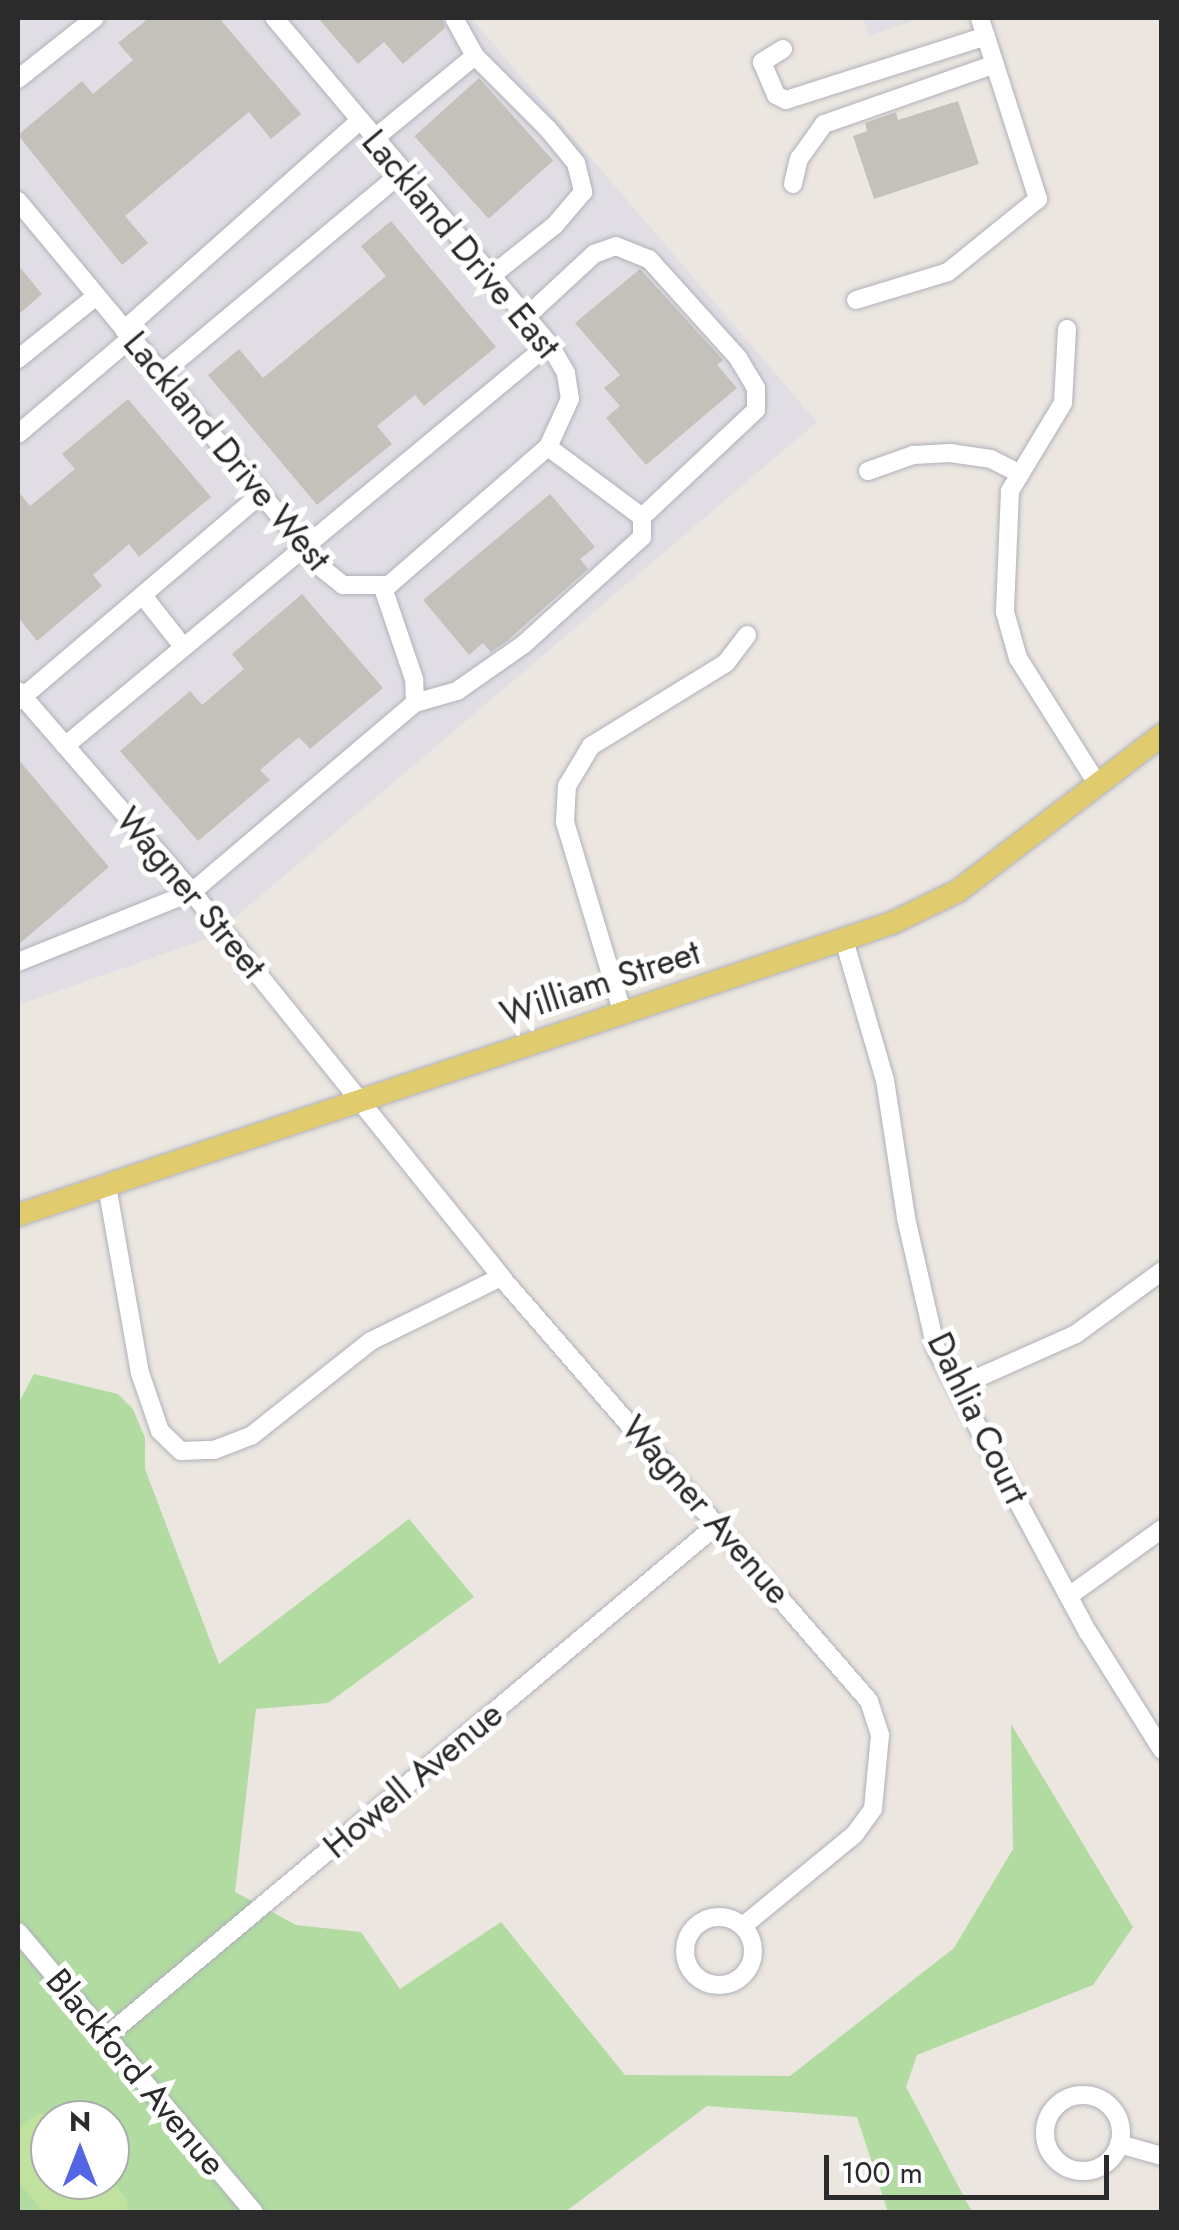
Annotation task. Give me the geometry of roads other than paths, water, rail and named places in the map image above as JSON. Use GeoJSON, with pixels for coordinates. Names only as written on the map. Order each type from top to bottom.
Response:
{"type":"FeatureCollection","features":[{"type":"Feature","properties":{"kind":"main road","name":"William Street"},"geometry":{"type":"LineString","coordinates":[[18,1215],[844,940],[958,891],[1162,735]]}},
{"type":"Feature","properties":{"kind":"street"},"geometry":{"type":"LineString","coordinates":[[18,79],[95,18]]}},
{"type":"Feature","properties":{"kind":"street","name":"Lackland Drive East"},"geometry":{"type":"LineString","coordinates":[[274,18],[526,316],[566,373],[570,399],[548,447],[468,520],[382,586]]}},
{"type":"Feature","properties":{"kind":"street"},"geometry":{"type":"LineString","coordinates":[[454,18],[475,56],[548,129],[584,178],[576,206],[491,276]]}},
{"type":"Feature","properties":{"kind":"street"},"geometry":{"type":"LineString","coordinates":[[783,49],[762,62],[776,95],[786,100],[983,27],[1038,199],[948,272],[856,300]]}},
{"type":"Feature","properties":{"kind":"street"},"geometry":{"type":"LineString","coordinates":[[375,138],[475,56]]}},
{"type":"Feature","properties":{"kind":"street"},"geometry":{"type":"LineString","coordinates":[[794,184],[799,159],[824,124],[995,64]]}},
{"type":"Feature","properties":{"kind":"street"},"geometry":{"type":"LineString","coordinates":[[18,434],[128,334],[185,270],[359,121]]}},
{"type":"Feature","properties":{"kind":"street"},"geometry":{"type":"LineString","coordinates":[[160,374],[404,172]]}},
{"type":"Feature","properties":{"kind":"street","name":"Lackland Drive West"},"geometry":{"type":"LineString","coordinates":[[18,202],[302,544],[343,585],[382,586]]}},
{"type":"Feature","properties":{"kind":"street"},"geometry":{"type":"LineString","coordinates":[[18,962],[192,892],[415,703],[457,691],[523,645],[642,537],[642,516],[756,410],[756,388],[738,358],[649,259],[616,246],[594,254],[526,316]]}},
{"type":"Feature","properties":{"kind":"street"},"geometry":{"type":"LineString","coordinates":[[18,359],[96,296]]}},
{"type":"Feature","properties":{"kind":"street"},"geometry":{"type":"LineString","coordinates":[[1068,329],[1063,404],[1010,491],[1003,550],[1005,612],[1018,658],[1098,785]]}},
{"type":"Feature","properties":{"kind":"street"},"geometry":{"type":"LineString","coordinates":[[65,746],[181,644],[549,344]]}},
{"type":"Feature","properties":{"kind":"street"},"geometry":{"type":"LineString","coordinates":[[548,447],[642,516]]}},
{"type":"Feature","properties":{"kind":"street"},"geometry":{"type":"LineString","coordinates":[[868,471],[913,455],[950,453],[992,459],[1020,474]]}},
{"type":"Feature","properties":{"kind":"street"},"geometry":{"type":"LineString","coordinates":[[19,696],[144,596],[260,494]]}},
{"type":"Feature","properties":{"kind":"street"},"geometry":{"type":"LineString","coordinates":[[382,586],[414,679],[415,703]]}},
{"type":"Feature","properties":{"kind":"street"},"geometry":{"type":"LineString","coordinates":[[144,596],[181,644]]}},
{"type":"Feature","properties":{"kind":"street"},"geometry":{"type":"LineString","coordinates":[[622,1011],[565,822],[567,786],[590,746],[726,663],[747,635]]}},
{"type":"Feature","properties":{"kind":"street","name":"Wagner Street"},"geometry":{"type":"LineString","coordinates":[[19,696],[192,892],[360,1098]]}},
{"type":"Feature","properties":{"kind":"street","name":"Dahlia Court"},"geometry":{"type":"LineString","coordinates":[[844,940],[885,1080],[906,1218],[936,1349],[1069,1596],[1162,1750]]}},
{"type":"Feature","properties":{"kind":"street","name":"Wagner Avenue"},"geometry":{"type":"LineString","coordinates":[[360,1098],[502,1277],[848,1672],[869,1702],[880,1734],[873,1808],[855,1834],[743,1926]]}},
{"type":"Feature","properties":{"kind":"street"},"geometry":{"type":"LineString","coordinates":[[107,1186],[140,1374],[170,1446],[214,1450],[251,1436],[371,1341],[502,1277]]}},
{"type":"Feature","properties":{"kind":"street"},"geometry":{"type":"LineString","coordinates":[[957,1387],[1076,1334],[1162,1270]]}},
{"type":"Feature","properties":{"kind":"street","name":"Howell Avenue"},"geometry":{"type":"LineString","coordinates":[[108,2035],[718,1524]]}},
{"type":"Feature","properties":{"kind":"street"},"geometry":{"type":"LineString","coordinates":[[1069,1596],[1162,1528]]}},
{"type":"Feature","properties":{"kind":"street","name":"Blackford Avenue"},"geometry":{"type":"LineString","coordinates":[[18,1932],[254,2212]]}},
{"type":"Feature","properties":{"kind":"street"},"geometry":{"type":"LineString","coordinates":[[1091,2096],[1116,2114],[1119,2144],[1105,2164],[1075,2170],[1050,2152],[1047,2121],[1061,2102],[1091,2096]]}},
{"type":"Feature","properties":{"kind":"street"},"geometry":{"type":"LineString","coordinates":[[1119,2144],[1162,2156]]}}]}
